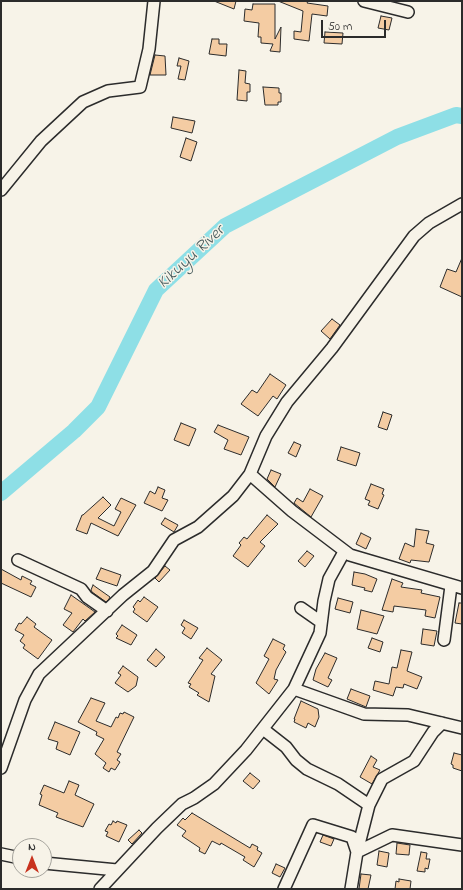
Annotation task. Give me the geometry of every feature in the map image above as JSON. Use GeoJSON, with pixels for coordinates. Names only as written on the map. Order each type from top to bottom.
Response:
{"type":"FeatureCollection","features":[{"type":"Feature","properties":{"kind":"street"},"geometry":{"type":"LineString","coordinates":[[1,190],[4,180],[41,141],[83,102],[108,91],[140,87],[149,49],[154,1]]}},
{"type":"Feature","properties":{"kind":"street"},"geometry":{"type":"LineString","coordinates":[[364,1],[408,12]]}},
{"type":"Feature","properties":{"kind":"street"},"geometry":{"type":"LineString","coordinates":[[1,768],[24,700],[39,674],[153,571],[174,540],[198,527],[233,496],[250,474],[266,436],[287,402],[308,374],[332,348],[414,236],[429,223],[462,204]]}},
{"type":"Feature","properties":{"kind":"street"},"geometry":{"type":"LineString","coordinates":[[250,474],[292,512],[350,556],[462,588]]}},
{"type":"Feature","properties":{"kind":"street"},"geometry":{"type":"LineString","coordinates":[[100,889],[182,804],[194,798],[214,784],[263,729],[294,689],[318,638],[329,579],[344,552]]}},
{"type":"Feature","properties":{"kind":"street"},"geometry":{"type":"LineString","coordinates":[[18,560],[81,589],[87,597],[107,611]]}},
{"type":"Feature","properties":{"kind":"street"},"geometry":{"type":"LineString","coordinates":[[444,640],[451,586]]}},
{"type":"Feature","properties":{"kind":"street"},"geometry":{"type":"LineString","coordinates":[[300,608],[321,622]]}},
{"type":"Feature","properties":{"kind":"street"},"geometry":{"type":"LineString","coordinates":[[294,689],[364,714],[400,714],[462,728]]}},
{"type":"Feature","properties":{"kind":"street"},"geometry":{"type":"LineString","coordinates":[[351,889],[357,852],[369,805],[382,779],[414,761],[433,732],[442,723]]}},
{"type":"Feature","properties":{"kind":"street"},"geometry":{"type":"LineString","coordinates":[[263,729],[286,747],[296,760],[307,769],[338,784],[369,805]]}},
{"type":"Feature","properties":{"kind":"street"},"geometry":{"type":"LineString","coordinates":[[284,889],[313,825],[352,837],[357,852]]}},
{"type":"Feature","properties":{"kind":"street"},"geometry":{"type":"LineString","coordinates":[[357,852],[392,835],[462,845]]}},
{"type":"Feature","properties":{"kind":"street"},"geometry":{"type":"LineString","coordinates":[[1,854],[12,856]]}},
{"type":"Feature","properties":{"kind":"street"},"geometry":{"type":"LineString","coordinates":[[52,864],[117,870]]}},
{"type":"Feature","properties":{"kind":"building"},"geometry":{"type":"Polygon","coordinates":[[[214,1],[236,1],[234,9],[214,1]]]}},
{"type":"Feature","properties":{"kind":"building"},"geometry":{"type":"Polygon","coordinates":[[[278,1],[308,1],[307,3],[328,6],[327,16],[312,14],[309,41],[294,39],[294,31],[301,32],[303,11],[278,1]]]}},
{"type":"Feature","properties":{"kind":"building"},"geometry":{"type":"Polygon","coordinates":[[[253,4],[275,4],[275,39],[281,27],[280,52],[270,51],[273,44],[261,43],[261,37],[258,37],[259,23],[244,21],[245,9],[252,10],[253,4]]]}},
{"type":"Feature","properties":{"kind":"building"},"geometry":{"type":"Polygon","coordinates":[[[381,16],[392,18],[389,30],[378,28],[381,16]]]}},
{"type":"Feature","properties":{"kind":"building"},"geometry":{"type":"Polygon","coordinates":[[[325,32],[343,33],[342,44],[324,43],[325,32]]]}},
{"type":"Feature","properties":{"kind":"building"},"geometry":{"type":"Polygon","coordinates":[[[212,39],[219,39],[219,44],[227,44],[226,56],[209,54],[212,39]]]}},
{"type":"Feature","properties":{"kind":"building"},"geometry":{"type":"Polygon","coordinates":[[[155,55],[165,56],[166,75],[150,75],[155,55]]]}},
{"type":"Feature","properties":{"kind":"building"},"geometry":{"type":"Polygon","coordinates":[[[179,58],[189,61],[185,80],[178,79],[181,66],[177,66],[179,58]]]}},
{"type":"Feature","properties":{"kind":"building"},"geometry":{"type":"Polygon","coordinates":[[[239,70],[246,71],[245,83],[250,84],[250,92],[247,92],[247,101],[237,100],[239,70]]]}},
{"type":"Feature","properties":{"kind":"building"},"geometry":{"type":"Polygon","coordinates":[[[263,87],[279,88],[279,93],[281,93],[281,102],[278,102],[278,105],[265,105],[263,87]]]}},
{"type":"Feature","properties":{"kind":"building"},"geometry":{"type":"Polygon","coordinates":[[[173,117],[195,121],[192,133],[171,128],[173,117]]]}},
{"type":"Feature","properties":{"kind":"building"},"geometry":{"type":"Polygon","coordinates":[[[186,138],[197,142],[191,161],[180,157],[186,138]]]}},
{"type":"Feature","properties":{"kind":"building"},"geometry":{"type":"Polygon","coordinates":[[[462,258],[462,297],[440,287],[447,269],[456,272],[462,258]]]}},
{"type":"Feature","properties":{"kind":"building"},"geometry":{"type":"Polygon","coordinates":[[[332,319],[340,325],[330,339],[321,331],[332,319]]]}},
{"type":"Feature","properties":{"kind":"building"},"geometry":{"type":"Polygon","coordinates":[[[270,374],[286,385],[277,399],[273,396],[258,416],[241,404],[252,390],[257,393],[270,374]]]}},
{"type":"Feature","properties":{"kind":"building"},"geometry":{"type":"Polygon","coordinates":[[[383,412],[392,415],[387,430],[378,427],[383,412]]]}},
{"type":"Feature","properties":{"kind":"building"},"geometry":{"type":"Polygon","coordinates":[[[181,423],[196,429],[189,446],[174,440],[181,423]]]}},
{"type":"Feature","properties":{"kind":"building"},"geometry":{"type":"Polygon","coordinates":[[[218,425],[249,437],[241,455],[224,449],[228,440],[214,432],[218,425]]]}},
{"type":"Feature","properties":{"kind":"building"},"geometry":{"type":"Polygon","coordinates":[[[294,442],[301,445],[296,457],[288,453],[294,442]]]}},
{"type":"Feature","properties":{"kind":"building"},"geometry":{"type":"Polygon","coordinates":[[[341,447],[360,453],[356,466],[337,460],[341,447]]]}},
{"type":"Feature","properties":{"kind":"building"},"geometry":{"type":"Polygon","coordinates":[[[271,470],[281,474],[275,487],[267,479],[271,470]]]}},
{"type":"Feature","properties":{"kind":"building"},"geometry":{"type":"Polygon","coordinates":[[[371,484],[384,489],[382,494],[384,495],[378,509],[368,505],[370,501],[365,499],[371,484]]]}},
{"type":"Feature","properties":{"kind":"building"},"geometry":{"type":"Polygon","coordinates":[[[158,487],[165,490],[162,498],[168,500],[162,511],[144,503],[150,491],[155,494],[158,487]]]}},
{"type":"Feature","properties":{"kind":"building"},"geometry":{"type":"Polygon","coordinates":[[[310,489],[323,496],[311,517],[294,503],[297,498],[303,502],[310,489]]]}},
{"type":"Feature","properties":{"kind":"building"},"geometry":{"type":"Polygon","coordinates":[[[103,497],[111,505],[98,518],[114,526],[121,512],[115,509],[121,498],[136,505],[118,536],[91,523],[87,534],[76,530],[82,515],[103,497]]]}},
{"type":"Feature","properties":{"kind":"building"},"geometry":{"type":"Polygon","coordinates":[[[267,515],[278,524],[260,542],[265,546],[248,567],[233,556],[241,545],[239,543],[244,537],[247,539],[267,515]]]}},
{"type":"Feature","properties":{"kind":"building"},"geometry":{"type":"Polygon","coordinates":[[[165,518],[178,525],[174,532],[161,524],[165,518]]]}},
{"type":"Feature","properties":{"kind":"building"},"geometry":{"type":"Polygon","coordinates":[[[416,529],[429,531],[426,543],[434,545],[429,562],[411,560],[410,563],[399,559],[405,543],[414,547],[416,529]]]}},
{"type":"Feature","properties":{"kind":"building"},"geometry":{"type":"Polygon","coordinates":[[[361,533],[371,538],[366,549],[356,544],[361,533]]]}},
{"type":"Feature","properties":{"kind":"building"},"geometry":{"type":"Polygon","coordinates":[[[307,551],[314,556],[305,567],[298,561],[307,551]]]}},
{"type":"Feature","properties":{"kind":"building"},"geometry":{"type":"Polygon","coordinates":[[[165,566],[170,570],[159,582],[155,578],[165,566]]]}},
{"type":"Feature","properties":{"kind":"building"},"geometry":{"type":"Polygon","coordinates":[[[101,568],[121,575],[117,586],[96,579],[101,568]]]}},
{"type":"Feature","properties":{"kind":"building"},"geometry":{"type":"Polygon","coordinates":[[[1,569],[21,580],[22,576],[32,581],[30,584],[36,587],[31,597],[1,583],[1,569]]]}},
{"type":"Feature","properties":{"kind":"building"},"geometry":{"type":"Polygon","coordinates":[[[354,572],[365,574],[377,579],[372,592],[364,590],[365,588],[352,585],[354,572]]]}},
{"type":"Feature","properties":{"kind":"building"},"geometry":{"type":"Polygon","coordinates":[[[392,579],[403,583],[401,587],[422,590],[421,593],[440,597],[435,618],[425,616],[426,610],[394,606],[393,612],[382,610],[392,579]]]}},
{"type":"Feature","properties":{"kind":"building"},"geometry":{"type":"Polygon","coordinates":[[[93,585],[110,597],[106,602],[92,592],[91,590],[93,585]]]}},
{"type":"Feature","properties":{"kind":"building"},"geometry":{"type":"Polygon","coordinates":[[[71,595],[95,612],[85,621],[83,619],[73,632],[63,625],[72,613],[64,609],[71,595]]]}},
{"type":"Feature","properties":{"kind":"building"},"geometry":{"type":"Polygon","coordinates":[[[144,597],[158,607],[147,622],[133,612],[135,609],[133,607],[138,600],[140,602],[144,597]]]}},
{"type":"Feature","properties":{"kind":"building"},"geometry":{"type":"Polygon","coordinates":[[[338,598],[353,602],[350,613],[335,609],[338,598]]]}},
{"type":"Feature","properties":{"kind":"building"},"geometry":{"type":"Polygon","coordinates":[[[459,603],[462,603],[462,624],[455,623],[459,603]]]}},
{"type":"Feature","properties":{"kind":"building"},"geometry":{"type":"Polygon","coordinates":[[[361,610],[384,616],[377,634],[357,629],[361,610]]]}},
{"type":"Feature","properties":{"kind":"building"},"geometry":{"type":"Polygon","coordinates":[[[27,617],[36,624],[34,627],[52,640],[38,659],[23,648],[25,645],[20,641],[24,635],[15,630],[19,623],[21,624],[27,617]]]}},
{"type":"Feature","properties":{"kind":"building"},"geometry":{"type":"Polygon","coordinates":[[[184,620],[198,628],[191,639],[182,633],[185,628],[181,625],[184,620]]]}},
{"type":"Feature","properties":{"kind":"building"},"geometry":{"type":"Polygon","coordinates":[[[122,625],[137,635],[131,645],[116,638],[118,636],[116,634],[122,625]]]}},
{"type":"Feature","properties":{"kind":"building"},"geometry":{"type":"Polygon","coordinates":[[[423,629],[437,631],[434,646],[421,644],[423,629]]]}},
{"type":"Feature","properties":{"kind":"building"},"geometry":{"type":"Polygon","coordinates":[[[372,638],[383,642],[380,652],[368,648],[372,638]]]}},
{"type":"Feature","properties":{"kind":"building"},"geometry":{"type":"Polygon","coordinates":[[[273,639],[285,645],[283,649],[286,652],[276,670],[274,679],[278,680],[269,694],[256,683],[269,659],[264,656],[273,639]]]}},
{"type":"Feature","properties":{"kind":"building"},"geometry":{"type":"Polygon","coordinates":[[[207,648],[222,660],[211,674],[215,676],[209,702],[197,695],[199,693],[189,687],[191,684],[188,683],[203,660],[199,658],[207,648]]]}},
{"type":"Feature","properties":{"kind":"building"},"geometry":{"type":"Polygon","coordinates":[[[156,649],[165,657],[156,667],[147,660],[156,649]]]}},
{"type":"Feature","properties":{"kind":"building"},"geometry":{"type":"Polygon","coordinates":[[[401,650],[412,652],[407,671],[422,677],[417,689],[404,684],[403,688],[396,687],[393,696],[373,690],[375,681],[389,684],[392,667],[397,668],[401,650]]]}},
{"type":"Feature","properties":{"kind":"building"},"geometry":{"type":"Polygon","coordinates":[[[325,653],[337,658],[328,678],[332,680],[328,687],[313,680],[316,669],[325,653]]]}},
{"type":"Feature","properties":{"kind":"building"},"geometry":{"type":"Polygon","coordinates":[[[123,666],[138,677],[136,686],[128,692],[115,683],[121,675],[118,673],[123,666]]]}},
{"type":"Feature","properties":{"kind":"building"},"geometry":{"type":"Polygon","coordinates":[[[351,689],[370,696],[366,707],[347,699],[351,689]]]}},
{"type":"Feature","properties":{"kind":"building"},"geometry":{"type":"Polygon","coordinates":[[[91,698],[105,703],[96,721],[111,727],[116,717],[118,718],[120,713],[123,714],[124,712],[134,717],[117,752],[121,754],[117,760],[120,762],[115,770],[111,768],[109,772],[103,768],[106,763],[95,754],[104,739],[96,735],[97,732],[78,722],[91,698]]]}},
{"type":"Feature","properties":{"kind":"building"},"geometry":{"type":"Polygon","coordinates":[[[301,701],[318,709],[319,717],[315,727],[308,723],[306,728],[294,722],[301,701]]]}},
{"type":"Feature","properties":{"kind":"building"},"geometry":{"type":"Polygon","coordinates":[[[55,722],[80,732],[70,755],[56,749],[58,742],[48,739],[55,722]]]}},
{"type":"Feature","properties":{"kind":"building"},"geometry":{"type":"Polygon","coordinates":[[[454,753],[462,755],[462,771],[453,768],[453,765],[451,764],[454,753]]]}},
{"type":"Feature","properties":{"kind":"building"},"geometry":{"type":"Polygon","coordinates":[[[371,756],[377,760],[373,767],[380,770],[372,784],[360,777],[371,756]]]}},
{"type":"Feature","properties":{"kind":"building"},"geometry":{"type":"Polygon","coordinates":[[[250,773],[260,781],[253,789],[243,781],[250,773]]]}},
{"type":"Feature","properties":{"kind":"building"},"geometry":{"type":"Polygon","coordinates":[[[69,781],[79,785],[75,795],[94,804],[83,827],[56,817],[58,813],[39,805],[42,795],[40,794],[44,785],[64,793],[69,781]]]}},
{"type":"Feature","properties":{"kind":"building"},"geometry":{"type":"Polygon","coordinates":[[[192,813],[250,848],[252,844],[258,847],[257,850],[262,853],[254,867],[243,860],[245,857],[221,843],[220,845],[212,841],[205,854],[199,851],[200,848],[182,836],[186,831],[177,825],[183,818],[185,820],[192,813]]]}},
{"type":"Feature","properties":{"kind":"building"},"geometry":{"type":"Polygon","coordinates":[[[113,821],[127,825],[119,842],[106,836],[108,832],[105,831],[109,824],[111,825],[113,821]]]}},
{"type":"Feature","properties":{"kind":"building"},"geometry":{"type":"Polygon","coordinates":[[[139,830],[142,833],[132,844],[128,840],[139,830]]]}},
{"type":"Feature","properties":{"kind":"building"},"geometry":{"type":"Polygon","coordinates":[[[323,835],[334,839],[331,846],[320,842],[323,835]]]}},
{"type":"Feature","properties":{"kind":"building"},"geometry":{"type":"Polygon","coordinates":[[[397,843],[410,845],[409,855],[396,854],[397,843]]]}},
{"type":"Feature","properties":{"kind":"building"},"geometry":{"type":"Polygon","coordinates":[[[379,851],[389,853],[387,867],[377,865],[379,851]]]}},
{"type":"Feature","properties":{"kind":"building"},"geometry":{"type":"Polygon","coordinates":[[[421,852],[427,853],[426,859],[430,859],[428,869],[425,868],[425,872],[417,871],[421,852]]]}},
{"type":"Feature","properties":{"kind":"building"},"geometry":{"type":"Polygon","coordinates":[[[276,864],[285,868],[280,877],[272,873],[276,864]]]}},
{"type":"Feature","properties":{"kind":"building"},"geometry":{"type":"Polygon","coordinates":[[[361,874],[371,875],[368,889],[359,889],[361,874]]]}},
{"type":"Feature","properties":{"kind":"building"},"geometry":{"type":"Polygon","coordinates":[[[399,879],[411,881],[410,889],[395,889],[396,881],[399,882],[399,879]]]}},
{"type":"Feature","properties":{"kind":"waterway","name":"Kikuyu River"},"geometry":{"type":"LineString","coordinates":[[1,493],[74,431],[98,407],[156,290],[225,226],[397,137],[456,115],[462,116]]}}]}
